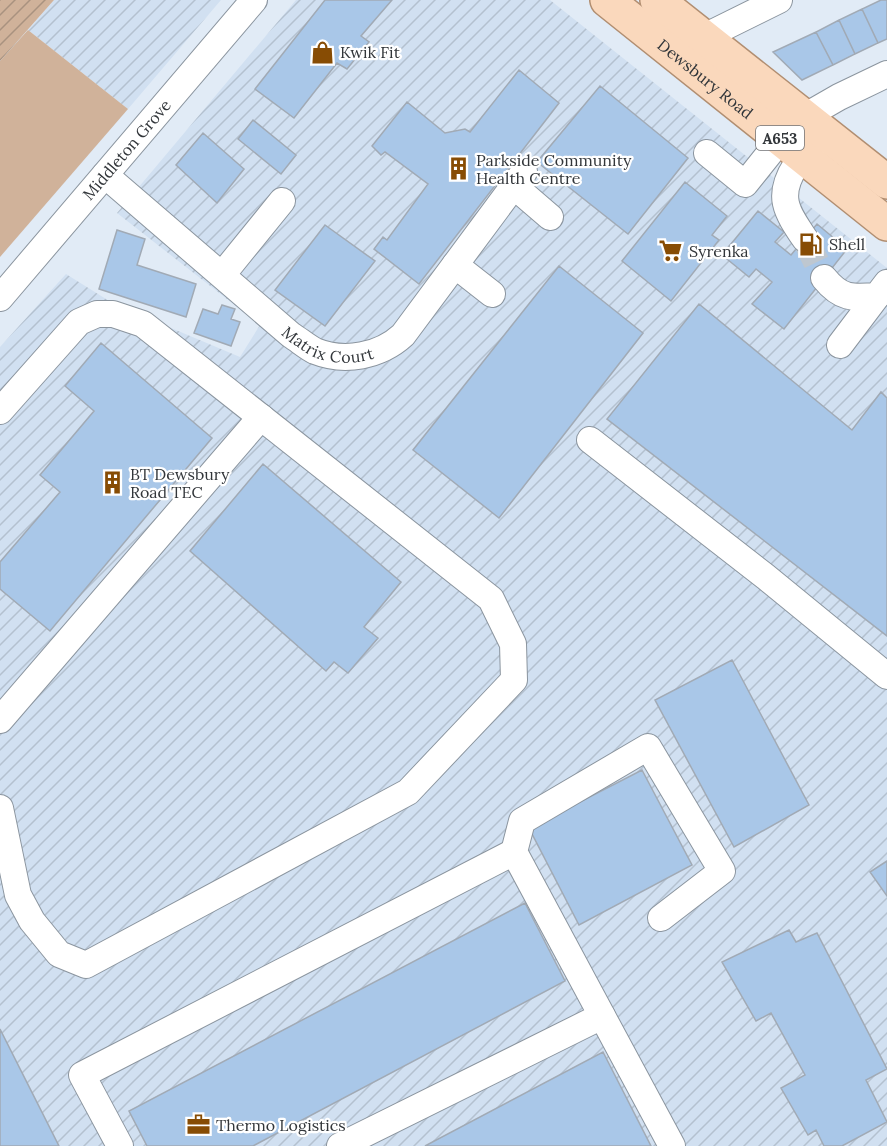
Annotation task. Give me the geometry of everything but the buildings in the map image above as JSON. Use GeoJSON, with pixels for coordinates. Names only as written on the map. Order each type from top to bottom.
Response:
{"type":"FeatureCollection","features":[{"type":"Feature","properties":{"kind":"main road","name":"Dewsbury Road"},"geometry":{"type":"LineString","coordinates":[[607,0],[672,53],[791,136],[836,143],[887,182]]}},
{"type":"Feature","properties":{"kind":"main road","name":"Dewsbury Road"},"geometry":{"type":"LineString","coordinates":[[657,0],[703,38],[791,136],[887,224]]}},
{"type":"Feature","properties":{"kind":"street","name":"Middleton Grove"},"geometry":{"type":"LineString","coordinates":[[0,298],[254,0]]}},
{"type":"Feature","properties":{"kind":"street"},"geometry":{"type":"LineString","coordinates":[[672,53],[779,0]]}},
{"type":"Feature","properties":{"kind":"street"},"geometry":{"type":"LineString","coordinates":[[707,153],[745,184],[791,136],[839,97],[887,74]]}},
{"type":"Feature","properties":{"kind":"street"},"geometry":{"type":"LineString","coordinates":[[791,136],[783,197],[787,210],[805,239]]}},
{"type":"Feature","properties":{"kind":"street","name":"Matrix Court"},"geometry":{"type":"LineString","coordinates":[[105,175],[291,335],[314,350],[333,356],[376,353],[398,340],[519,179],[550,217]]}},
{"type":"Feature","properties":{"kind":"street"},"geometry":{"type":"LineString","coordinates":[[222,275],[282,201]]}},
{"type":"Feature","properties":{"kind":"street"},"geometry":{"type":"LineString","coordinates":[[455,265],[492,294]]}},
{"type":"Feature","properties":{"kind":"street"},"geometry":{"type":"LineString","coordinates":[[824,278],[834,290],[845,295],[859,297],[882,289]]}},
{"type":"Feature","properties":{"kind":"street"},"geometry":{"type":"LineString","coordinates":[[840,345],[882,289]]}},
{"type":"Feature","properties":{"kind":"street"},"geometry":{"type":"LineString","coordinates":[[0,411],[79,322],[97,314],[113,314],[143,324],[491,599],[513,644],[514,680],[408,792],[86,964],[59,954],[32,921],[18,895],[0,808]]}},
{"type":"Feature","properties":{"kind":"street"},"geometry":{"type":"LineString","coordinates":[[0,720],[261,417]]}},
{"type":"Feature","properties":{"kind":"street"},"geometry":{"type":"LineString","coordinates":[[590,440],[766,577],[887,676]]}},
{"type":"Feature","properties":{"kind":"street"},"geometry":{"type":"LineString","coordinates":[[661,918],[722,871],[648,747],[522,821],[514,852],[672,1146]]}},
{"type":"Feature","properties":{"kind":"street"},"geometry":{"type":"LineString","coordinates":[[120,1146],[82,1075],[514,852]]}},
{"type":"Feature","properties":{"kind":"street"},"geometry":{"type":"LineString","coordinates":[[340,1146],[602,1016]]}},
{"type":"Feature","properties":{"kind":"shaded area"},"geometry":{"type":"Polygon","coordinates":[[[0,0],[54,0],[0,61],[0,0]]]}},
{"type":"Feature","properties":{"kind":"shaded area"},"geometry":{"type":"Polygon","coordinates":[[[54,0],[221,0],[128,109],[28,30],[54,0]]]}},
{"type":"Feature","properties":{"kind":"shaded area"},"geometry":{"type":"Polygon","coordinates":[[[296,0],[550,0],[887,268],[887,1146],[0,1146],[0,347],[66,274],[114,304],[240,357],[260,325],[117,213],[296,0]]]}},
{"type":"Feature","properties":{"kind":"shaded area"},"geometry":{"type":"Polygon","coordinates":[[[28,30],[128,109],[0,257],[0,61],[28,30]]]}},
{"type":"Feature","properties":{"kind":"tunnel"},"geometry":{"type":"LineString","coordinates":[[805,239],[824,278]]}},
{"type":"Feature","properties":{"kind":"place","name":"Kwik Fit"},"geometry":{"type":"Point","coordinates":[322,52]}},
{"type":"Feature","properties":{"kind":"place","name":"Parkside Community Health Centre"},"geometry":{"type":"Point","coordinates":[458,169]}},
{"type":"Feature","properties":{"kind":"place","name":"Shell"},"geometry":{"type":"Point","coordinates":[811,244]}},
{"type":"Feature","properties":{"kind":"place","name":"Syrenka"},"geometry":{"type":"Point","coordinates":[671,251]}},
{"type":"Feature","properties":{"kind":"place","name":"BT Dewsbury Road TEC"},"geometry":{"type":"Point","coordinates":[112,483]}},
{"type":"Feature","properties":{"kind":"place","name":"Thermo Logistics"},"geometry":{"type":"Point","coordinates":[198,1125]}}]}
